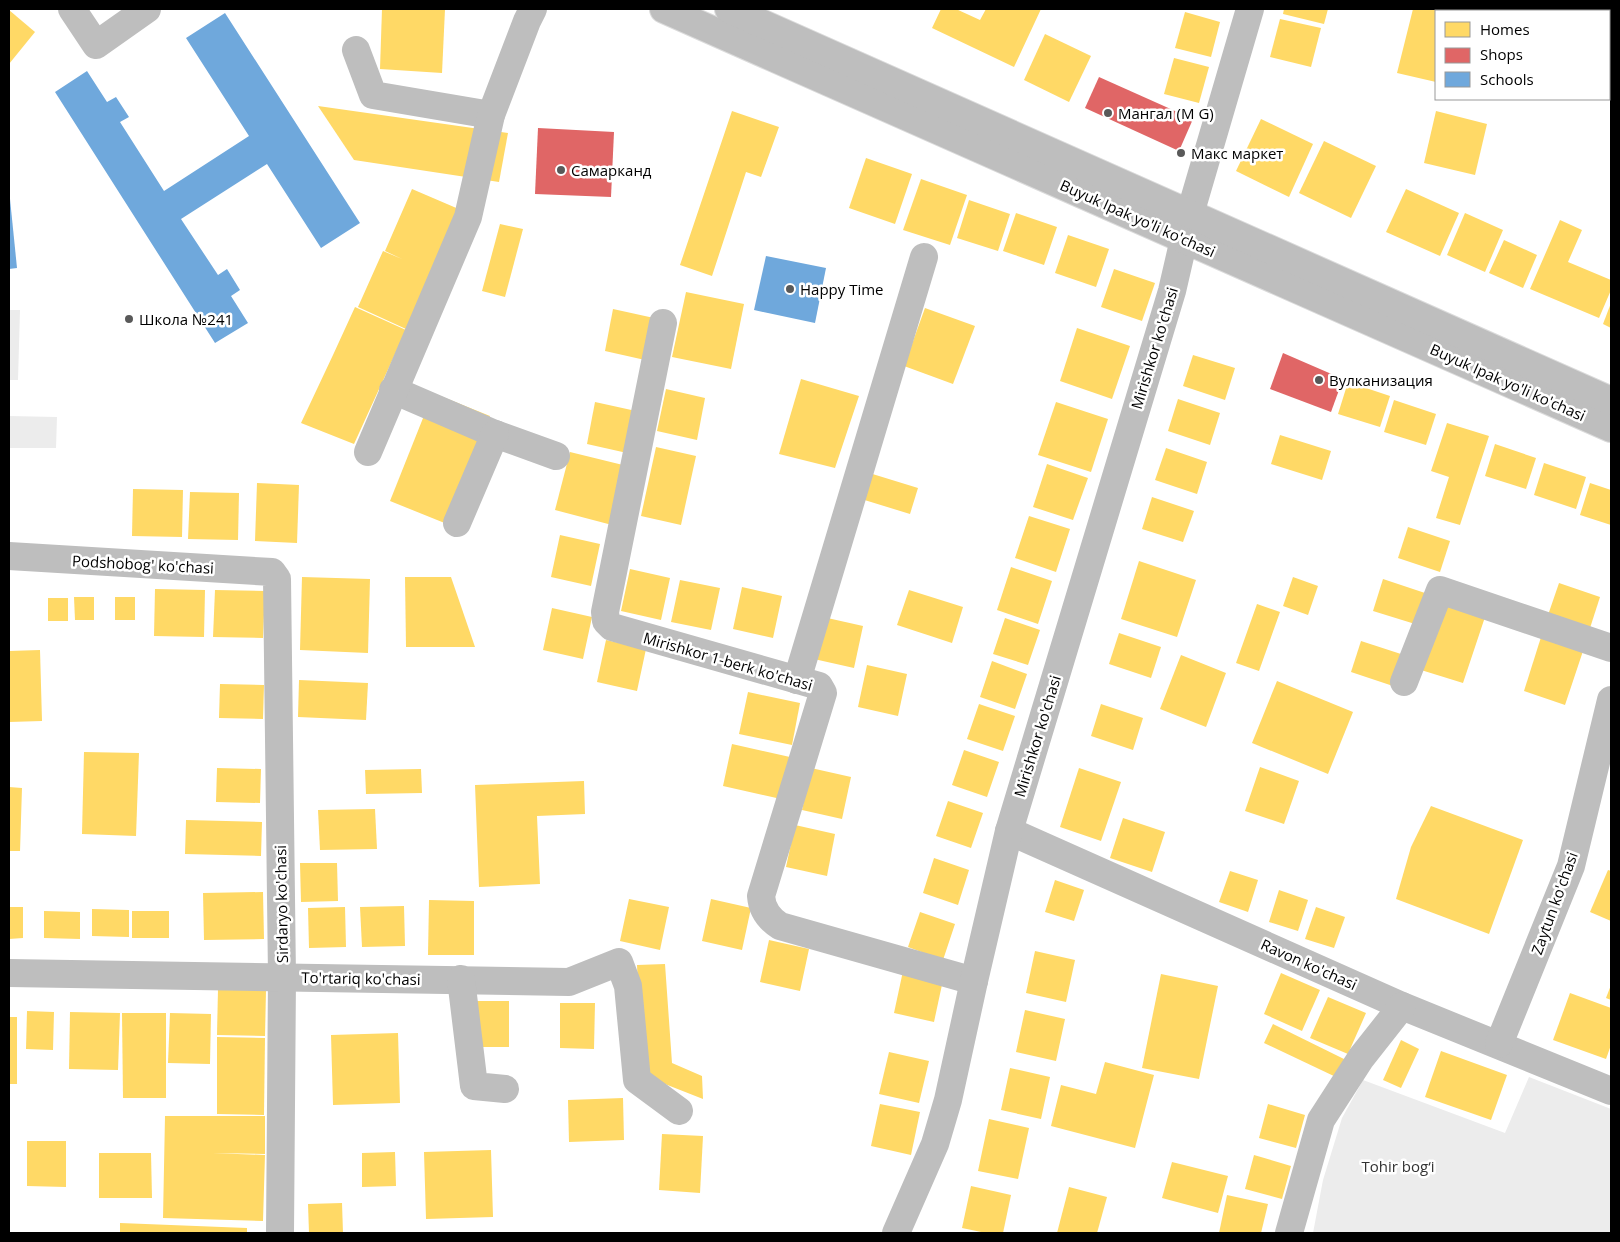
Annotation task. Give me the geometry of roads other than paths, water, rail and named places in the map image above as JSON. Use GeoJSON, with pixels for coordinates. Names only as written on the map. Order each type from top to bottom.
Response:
{"type":"FeatureCollection","features":[{"type":"Feature","properties":{"kind":"street"},"geometry":{"type":"LineString","coordinates":[[72,9],[96,45],[147,9]]}},
{"type":"Feature","properties":{"kind":"street"},"geometry":{"type":"LineString","coordinates":[[368,452],[468,217],[491,115],[526,20],[534,9]]}},
{"type":"Feature","properties":{"kind":"street","name":"Buyuk Ipak yo'li ko'chasi"},"geometry":{"type":"LineString","coordinates":[[664,9],[1611,401]]}},
{"type":"Feature","properties":{"kind":"street","name":"Buyuk Ipak yo'li ko'chasi"},"geometry":{"type":"LineString","coordinates":[[729,9],[1611,428]]}},
{"type":"Feature","properties":{"kind":"street","name":"Mirishkor ko'chasi"},"geometry":{"type":"LineString","coordinates":[[896,1233],[935,1144],[948,1100],[1009,830],[1172,291],[1187,226],[1250,9]]}},
{"type":"Feature","properties":{"kind":"street"},"geometry":{"type":"LineString","coordinates":[[356,50],[373,95],[491,115]]}},
{"type":"Feature","properties":{"kind":"street"},"geometry":{"type":"LineString","coordinates":[[797,680],[924,257]]}},
{"type":"Feature","properties":{"kind":"street","name":"Mirishkor 1-berk ko'chasi"},"geometry":{"type":"LineString","coordinates":[[663,323],[605,612],[606,621],[612,627],[818,686],[823,693],[761,896],[762,905],[772,921],[780,926],[974,980]]}},
{"type":"Feature","properties":{"kind":"street"},"geometry":{"type":"LineString","coordinates":[[393,390],[495,434],[556,456]]}},
{"type":"Feature","properties":{"kind":"street"},"geometry":{"type":"LineString","coordinates":[[457,523],[495,434]]}},
{"type":"Feature","properties":{"kind":"street","name":"Podshobog' ko'chasi"},"geometry":{"type":"LineString","coordinates":[[9,556],[272,572],[275,575]]}},
{"type":"Feature","properties":{"kind":"street","name":"Sirdaryo ko'chasi"},"geometry":{"type":"LineString","coordinates":[[275,575],[278,579],[282,977],[280,1233]]}},
{"type":"Feature","properties":{"kind":"street"},"geometry":{"type":"LineString","coordinates":[[1404,682],[1440,590],[1611,648]]}},
{"type":"Feature","properties":{"kind":"street","name":"Zaytun ko'chasi"},"geometry":{"type":"LineString","coordinates":[[1500,1044],[1571,866],[1611,700]]}},
{"type":"Feature","properties":{"kind":"street","name":"Ravon ko'chasi"},"geometry":{"type":"LineString","coordinates":[[1009,830],[1402,1006],[1500,1044],[1611,1091]]}},
{"type":"Feature","properties":{"kind":"street","name":"To'rtariq ko'chasi"},"geometry":{"type":"LineString","coordinates":[[9,973],[569,982],[618,962],[628,986],[636,1080],[679,1111]]}},
{"type":"Feature","properties":{"kind":"street"},"geometry":{"type":"LineString","coordinates":[[461,979],[474,1086],[505,1089]]}},
{"type":"Feature","properties":{"kind":"street"},"geometry":{"type":"LineString","coordinates":[[1289,1233],[1320,1120],[1361,1058],[1402,1006]]}},
{"type":"Feature","properties":{"kind":"place","name":"Мангал (M G)"},"geometry":{"type":"Point","coordinates":[1108,113]}},
{"type":"Feature","properties":{"kind":"place","name":"Макс маркет"},"geometry":{"type":"Point","coordinates":[1181,153]}},
{"type":"Feature","properties":{"kind":"place","name":"Самарканд"},"geometry":{"type":"Point","coordinates":[561,170]}},
{"type":"Feature","properties":{"kind":"place","name":"Happy Time"},"geometry":{"type":"Point","coordinates":[790,289]}},
{"type":"Feature","properties":{"kind":"place","name":"Школа №241"},"geometry":{"type":"Point","coordinates":[129,319]}},
{"type":"Feature","properties":{"kind":"place","name":"Вулканизация"},"geometry":{"type":"Point","coordinates":[1319,380]}},
{"type":"Feature","properties":{"kind":"park label","name":"Tohir bog‘i"},"geometry":{"type":"Point","coordinates":[1398,1166]}}]}
